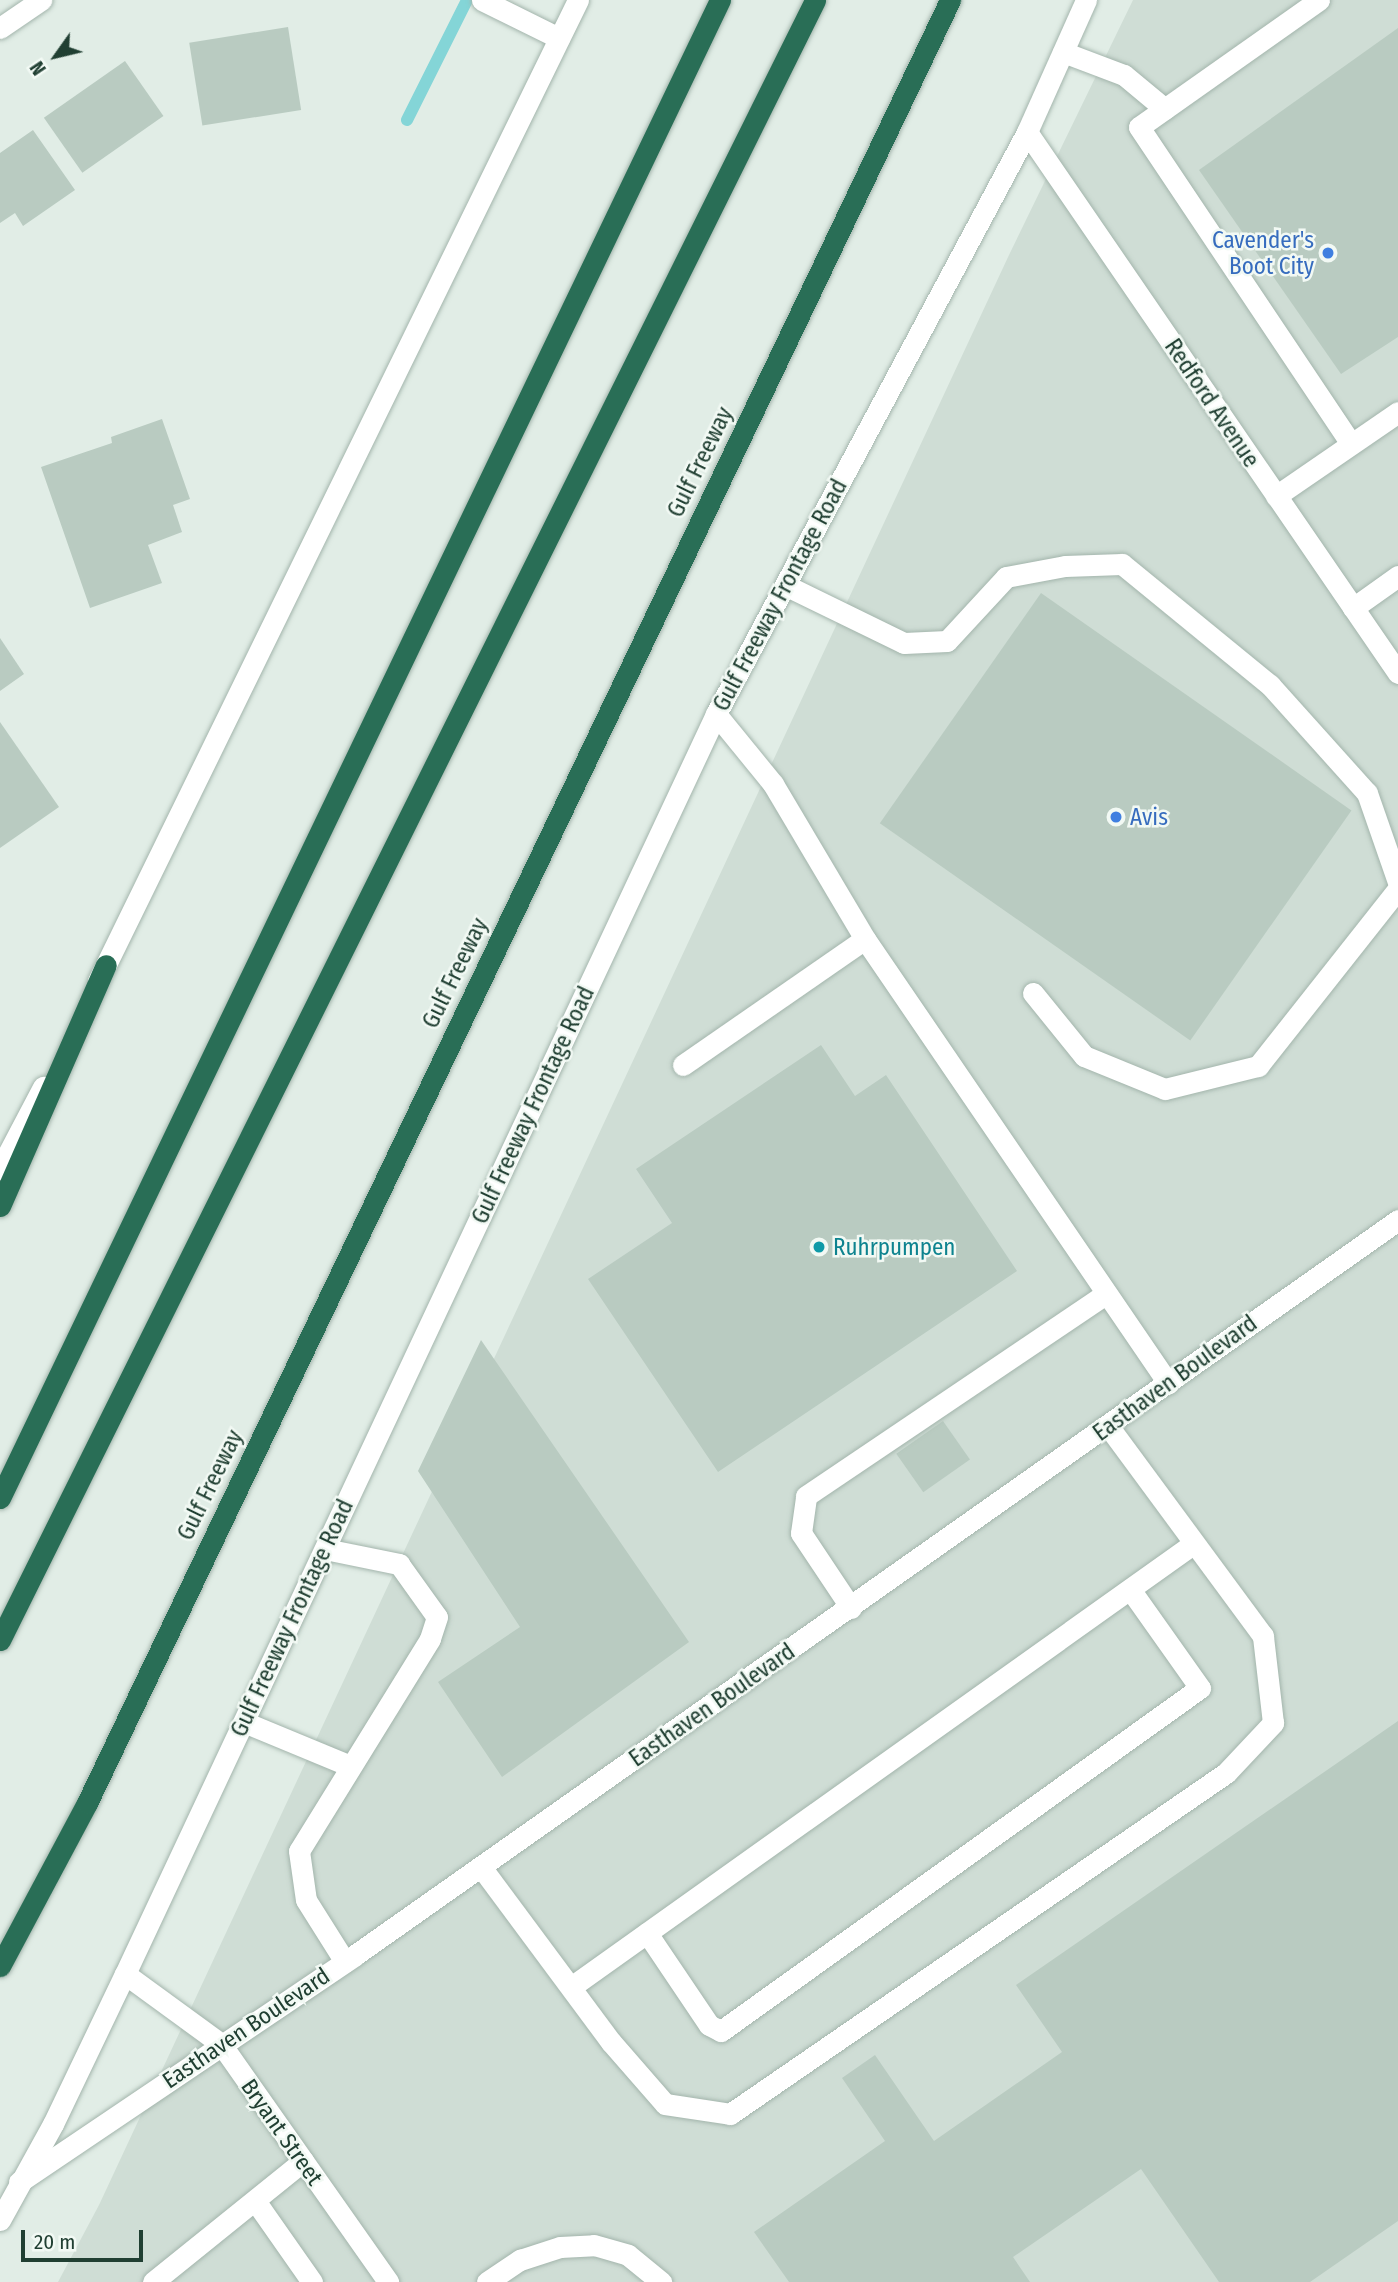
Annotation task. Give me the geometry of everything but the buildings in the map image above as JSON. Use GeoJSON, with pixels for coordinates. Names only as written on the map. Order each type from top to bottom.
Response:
{"type":"FeatureCollection","features":[{"type":"Feature","properties":{"kind":"highway"},"geometry":{"type":"LineString","coordinates":[[0,1498],[720,0]]}},
{"type":"Feature","properties":{"kind":"highway"},"geometry":{"type":"LineString","coordinates":[[0,1640],[815,0]]}},
{"type":"Feature","properties":{"kind":"highway","name":"Gulf Freeway"},"geometry":{"type":"LineString","coordinates":[[0,1966],[93,1790],[950,0]]}},
{"type":"Feature","properties":{"kind":"highway"},"geometry":{"type":"LineString","coordinates":[[0,1206],[106,965]]}},
{"type":"Feature","properties":{"kind":"main road"},"geometry":{"type":"LineString","coordinates":[[0,28],[41,0]]}},
{"type":"Feature","properties":{"kind":"main road"},"geometry":{"type":"LineString","coordinates":[[482,0],[559,38]]}},
{"type":"Feature","properties":{"kind":"main road"},"geometry":{"type":"LineString","coordinates":[[0,1169],[106,965],[578,0]]}},
{"type":"Feature","properties":{"kind":"main road","name":"Gulf Freeway Frontage Road"},"geometry":{"type":"LineString","coordinates":[[0,2220],[53,2124],[125,1974],[716,714],[1027,132],[1086,0]]}},
{"type":"Feature","properties":{"kind":"main road"},"geometry":{"type":"LineString","coordinates":[[1319,0],[1139,127],[1351,444]]}},
{"type":"Feature","properties":{"kind":"main road"},"geometry":{"type":"LineString","coordinates":[[1063,52],[1124,75],[1165,109]]}},
{"type":"Feature","properties":{"kind":"main road","name":"Redford Avenue"},"geometry":{"type":"LineString","coordinates":[[1027,132],[1398,673]]}},
{"type":"Feature","properties":{"kind":"main road"},"geometry":{"type":"LineString","coordinates":[[1276,496],[1398,412]]}},
{"type":"Feature","properties":{"kind":"main road"},"geometry":{"type":"LineString","coordinates":[[785,585],[904,643],[947,641],[1006,577],[1065,566],[1122,564],[1270,685],[1367,793],[1398,882]]}},
{"type":"Feature","properties":{"kind":"main road"},"geometry":{"type":"LineString","coordinates":[[1353,608],[1398,576]]}},
{"type":"Feature","properties":{"kind":"main road"},"geometry":{"type":"LineString","coordinates":[[716,714],[773,784],[864,939],[1168,1383]]}},
{"type":"Feature","properties":{"kind":"main road"},"geometry":{"type":"LineString","coordinates":[[1033,993],[1084,1056],[1165,1089],[1258,1066],[1398,890]]}},
{"type":"Feature","properties":{"kind":"main road"},"geometry":{"type":"LineString","coordinates":[[683,1065],[864,939]]}},
{"type":"Feature","properties":{"kind":"main road","name":"Easthaven Boulevard"},"geometry":{"type":"LineString","coordinates":[[19,2182],[345,1962],[1398,1220]]}},
{"type":"Feature","properties":{"kind":"main road"},"geometry":{"type":"LineString","coordinates":[[851,1608],[801,1533],[806,1496],[1106,1294]]}},
{"type":"Feature","properties":{"kind":"main road"},"geometry":{"type":"LineString","coordinates":[[481,1867],[571,1987],[665,2104],[730,2114],[1226,1773],[1273,1723],[1263,1636],[1108,1426]]}},
{"type":"Feature","properties":{"kind":"main road"},"geometry":{"type":"LineString","coordinates":[[571,1987],[1194,1544]]}},
{"type":"Feature","properties":{"kind":"main road"},"geometry":{"type":"LineString","coordinates":[[325,1549],[399,1564],[437,1617],[430,1639],[299,1851],[306,1900],[345,1962]]}},
{"type":"Feature","properties":{"kind":"main road"},"geometry":{"type":"LineString","coordinates":[[647,1933],[709,2025],[721,2031],[733,2023],[1200,1688],[1130,1589]]}},
{"type":"Feature","properties":{"kind":"main road"},"geometry":{"type":"LineString","coordinates":[[244,1722],[351,1766]]}},
{"type":"Feature","properties":{"kind":"main road","name":"Bryant Street"},"geometry":{"type":"LineString","coordinates":[[125,1974],[221,2045],[388,2282]]}},
{"type":"Feature","properties":{"kind":"main road"},"geometry":{"type":"LineString","coordinates":[[153,2282],[256,2202],[303,2161]]}},
{"type":"Feature","properties":{"kind":"main road"},"geometry":{"type":"LineString","coordinates":[[256,2202],[306,2280]]}},
{"type":"Feature","properties":{"kind":"main road"},"geometry":{"type":"LineString","coordinates":[[487,2282],[520,2260],[560,2247],[594,2245],[628,2255],[661,2282]]}},
{"type":"Feature","properties":{"kind":"shaded area"},"geometry":{"type":"Polygon","coordinates":[[[1133,0],[1398,0],[1398,2282],[58,2282],[99,2205],[1009,255],[1133,0]]]}},
{"type":"Feature","properties":{"kind":"waterway"},"geometry":{"type":"LineString","coordinates":[[407,120],[467,0]]}},
{"type":"Feature","properties":{"kind":"place","name":"Cavender's Boot City"},"geometry":{"type":"Point","coordinates":[1328,253]}},
{"type":"Feature","properties":{"kind":"place","name":"Avis"},"geometry":{"type":"Point","coordinates":[1116,817]}},
{"type":"Feature","properties":{"kind":"place","name":"Ruhrpumpen"},"geometry":{"type":"Point","coordinates":[819,1247]}}]}
